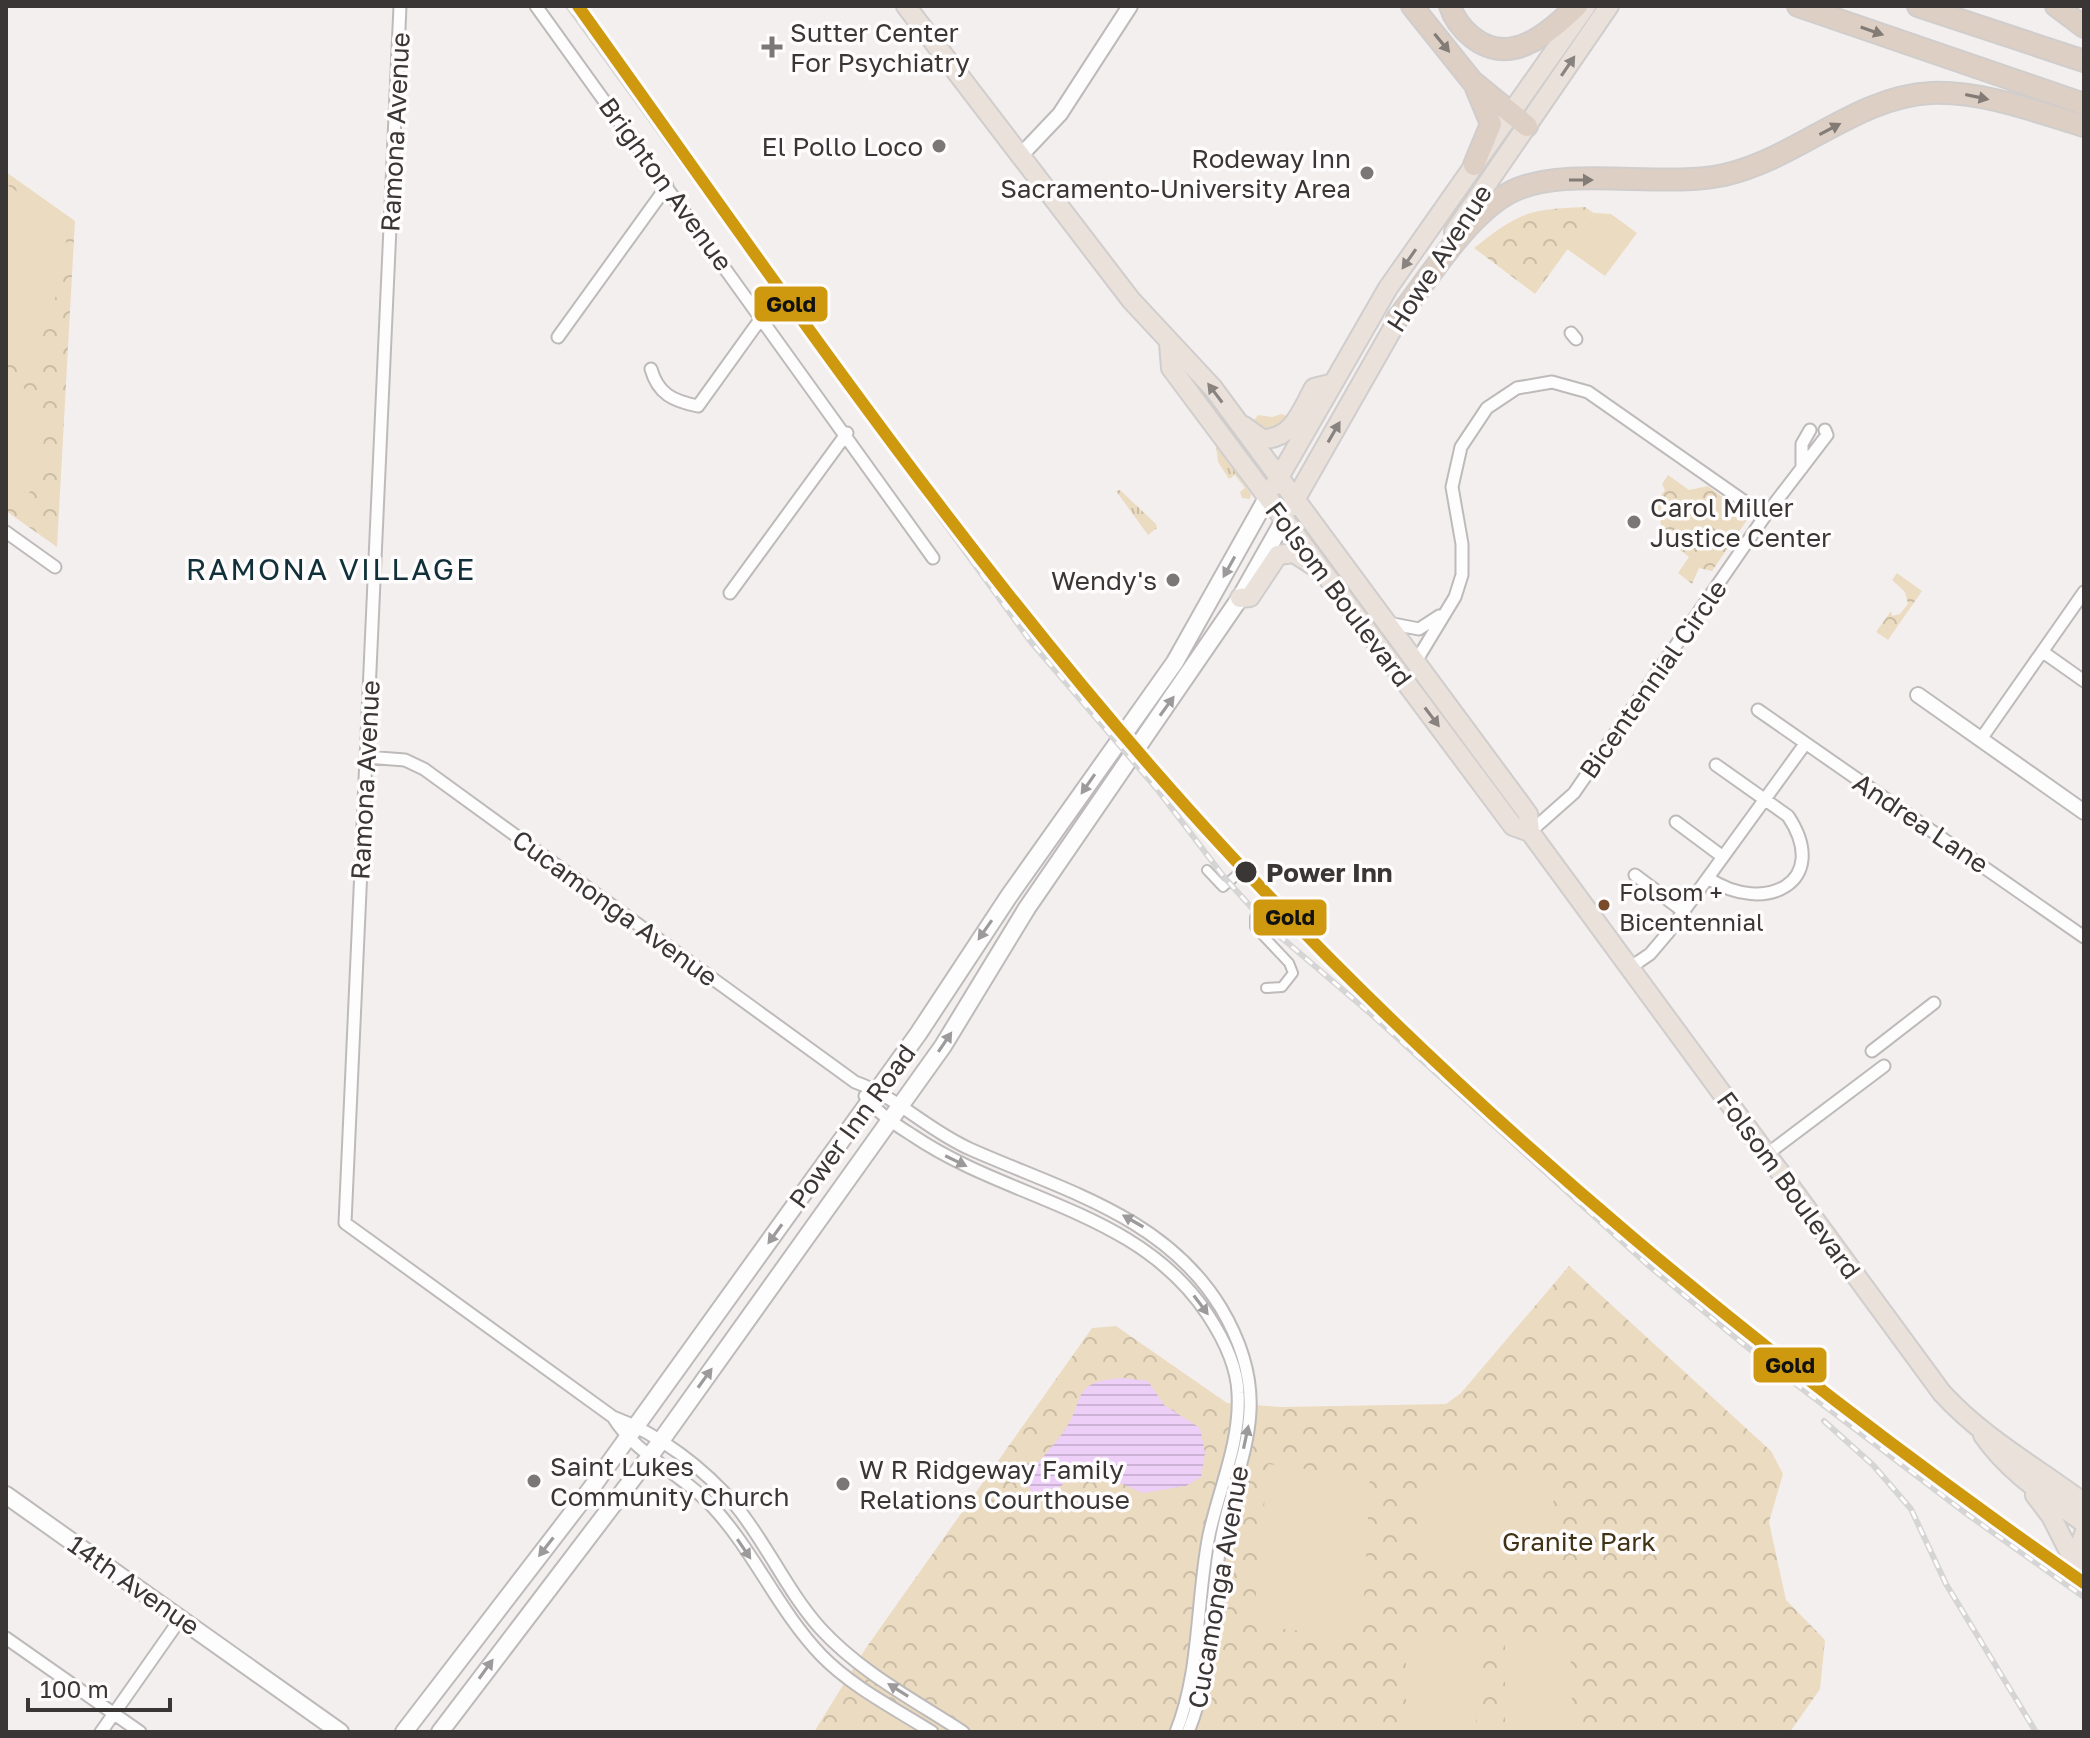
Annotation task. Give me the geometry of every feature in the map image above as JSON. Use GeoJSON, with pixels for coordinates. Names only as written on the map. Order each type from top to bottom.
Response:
{"type":"FeatureCollection","features":[{"type":"Feature","properties":{"kind":"highway"},"geometry":{"type":"LineString","coordinates":[[1412,6],[1472,81],[1519,120]]}},
{"type":"Feature","properties":{"kind":"highway"},"geometry":{"type":"LineString","coordinates":[[1450,6],[1468,34],[1490,48],[1506,50],[1535,41],[1577,6]]}},
{"type":"Feature","properties":{"kind":"highway"},"geometry":{"type":"LineString","coordinates":[[1798,6],[2084,104]]}},
{"type":"Feature","properties":{"kind":"highway"},"geometry":{"type":"LineString","coordinates":[[1918,6],[2084,61]]}},
{"type":"Feature","properties":{"kind":"highway"},"geometry":{"type":"LineString","coordinates":[[2056,6],[2084,27]]}},
{"type":"Feature","properties":{"kind":"highway"},"geometry":{"type":"LineString","coordinates":[[1472,81],[1491,124],[1474,165]]}},
{"type":"Feature","properties":{"kind":"highway"},"geometry":{"type":"LineString","coordinates":[[1397,319],[1479,216],[1505,195],[1524,187],[1555,180],[1678,181],[1724,175],[1761,164],[1878,105],[1918,94],[1972,95],[2084,126]]}},
{"type":"Feature","properties":{"kind":"main road","name":"Folsom Boulevard"},"geometry":{"type":"LineString","coordinates":[[906,6],[1022,154],[1103,265],[1169,343],[1188,358],[1234,418],[1528,814],[1530,832],[1927,1373],[1981,1433],[2084,1503]]}},
{"type":"Feature","properties":{"kind":"main road","name":"Howe Avenue"},"geometry":{"type":"LineString","coordinates":[[1284,520],[1397,319],[1586,6]]}},
{"type":"Feature","properties":{"kind":"main road","name":"Howe Avenue"},"geometry":{"type":"LineString","coordinates":[[1267,498],[1388,288],[1474,165],[1519,120],[1609,6]]}},
{"type":"Feature","properties":{"kind":"main road","name":"Folsom Boulevard"},"geometry":{"type":"LineString","coordinates":[[1169,343],[1171,368],[1513,826],[1530,832]]}},
{"type":"Feature","properties":{"kind":"main road"},"geometry":{"type":"LineString","coordinates":[[1234,418],[1262,439],[1282,436],[1290,430],[1314,388],[1330,384]]}},
{"type":"Feature","properties":{"kind":"main road","name":"Power Inn Road"},"geometry":{"type":"LineString","coordinates":[[404,1732],[627,1440],[874,1097],[1009,896],[1175,662],[1267,498]]}},
{"type":"Feature","properties":{"kind":"main road","name":"Power Inn Road"},"geometry":{"type":"LineString","coordinates":[[440,1732],[650,1456],[896,1112],[969,1005],[1027,908],[1240,598],[1284,520]]}},
{"type":"Feature","properties":{"kind":"main road"},"geometry":{"type":"LineString","coordinates":[[1240,598],[1250,597],[1273,558],[1283,553],[1294,553],[1325,574]]}},
{"type":"Feature","properties":{"kind":"main road"},"geometry":{"type":"LineString","coordinates":[[1981,1433],[1999,1459],[2084,1523]]}},
{"type":"Feature","properties":{"kind":"main road"},"geometry":{"type":"LineString","coordinates":[[2041,1471],[2084,1489]]}},
{"type":"Feature","properties":{"kind":"main road"},"geometry":{"type":"LineString","coordinates":[[2024,1480],[2081,1563]]}},
{"type":"Feature","properties":{"kind":"main road","name":"14th Avenue"},"geometry":{"type":"LineString","coordinates":[[6,1495],[340,1732]]}},
{"type":"Feature","properties":{"kind":"main road"},"geometry":{"type":"LineString","coordinates":[[2084,1534],[2077,1553],[2084,1587]]}},
{"type":"Feature","properties":{"kind":"street","name":"Ramona Avenue"},"geometry":{"type":"LineString","coordinates":[[400,6],[345,1223],[613,1417],[637,1426],[694,1465],[736,1507],[804,1608],[834,1642],[866,1670],[963,1732]]}},
{"type":"Feature","properties":{"kind":"street","name":"Brighton Avenue"},"geometry":{"type":"LineString","coordinates":[[536,6],[847,433],[933,558]]}},
{"type":"Feature","properties":{"kind":"street"},"geometry":{"type":"LineString","coordinates":[[1022,154],[1060,114],[1130,6]]}},
{"type":"Feature","properties":{"kind":"street"},"geometry":{"type":"LineString","coordinates":[[558,337],[667,186]]}},
{"type":"Feature","properties":{"kind":"street"},"geometry":{"type":"LineString","coordinates":[[651,369],[656,386],[675,401],[698,406],[762,317]]}},
{"type":"Feature","properties":{"kind":"street"},"geometry":{"type":"LineString","coordinates":[[1415,663],[1449,608],[1460,583],[1463,562],[1452,499],[1453,477],[1461,447],[1478,417],[1494,402],[1533,383],[1562,383],[1588,392],[1765,516]]}},
{"type":"Feature","properties":{"kind":"street","name":"Bicentennial Circle"},"geometry":{"type":"LineString","coordinates":[[1530,832],[1574,793],[1765,516],[1827,435],[1825,430]]}},
{"type":"Feature","properties":{"kind":"street"},"geometry":{"type":"LineString","coordinates":[[730,593],[847,433]]}},
{"type":"Feature","properties":{"kind":"street"},"geometry":{"type":"LineString","coordinates":[[1802,469],[1802,444],[1808,433],[1820,444]]}},
{"type":"Feature","properties":{"kind":"street"},"geometry":{"type":"LineString","coordinates":[[6,532],[55,567]]}},
{"type":"Feature","properties":{"kind":"street"},"geometry":{"type":"LineString","coordinates":[[1981,739],[2084,592]]}},
{"type":"Feature","properties":{"kind":"street"},"geometry":{"type":"LineString","coordinates":[[1384,621],[1419,629],[1449,608]]}},
{"type":"Feature","properties":{"kind":"street"},"geometry":{"type":"LineString","coordinates":[[2043,652],[2084,681]]}},
{"type":"Feature","properties":{"kind":"street"},"geometry":{"type":"LineString","coordinates":[[1918,695],[2084,812]]}},
{"type":"Feature","properties":{"kind":"street","name":"Andrea Lane"},"geometry":{"type":"LineString","coordinates":[[1758,710],[2084,937]]}},
{"type":"Feature","properties":{"kind":"street"},"geometry":{"type":"LineString","coordinates":[[1628,969],[1650,954],[1805,744]]}},
{"type":"Feature","properties":{"kind":"street","name":"Cucamonga Avenue"},"geometry":{"type":"LineString","coordinates":[[366,757],[405,760],[424,769],[896,1112],[960,1164],[1127,1237],[1184,1284],[1226,1345],[1238,1392],[1238,1415],[1209,1534],[1192,1672],[1176,1732]]}},
{"type":"Feature","properties":{"kind":"street"},"geometry":{"type":"LineString","coordinates":[[1708,878],[1733,892],[1759,897],[1771,894],[1791,881],[1802,857],[1797,829],[1777,807],[1764,801],[1716,765]]}},
{"type":"Feature","properties":{"kind":"street"},"geometry":{"type":"LineString","coordinates":[[1676,822],[1723,857]]}},
{"type":"Feature","properties":{"kind":"street"},"geometry":{"type":"LineString","coordinates":[[1207,870],[1223,887],[1239,873]]}},
{"type":"Feature","properties":{"kind":"street"},"geometry":{"type":"LineString","coordinates":[[1635,875],[1683,911]]}},
{"type":"Feature","properties":{"kind":"street"},"geometry":{"type":"LineString","coordinates":[[1266,988],[1282,987],[1293,973],[1289,963],[1255,927],[1255,917],[1270,902]]}},
{"type":"Feature","properties":{"kind":"street"},"geometry":{"type":"LineString","coordinates":[[1872,1051],[1934,1003]]}},
{"type":"Feature","properties":{"kind":"street"},"geometry":{"type":"LineString","coordinates":[[1766,1155],[1884,1066]]}},
{"type":"Feature","properties":{"kind":"street","name":"Cucamonga Avenue"},"geometry":{"type":"LineString","coordinates":[[896,1112],[968,1148],[1107,1207],[1144,1227],[1196,1273],[1229,1322],[1247,1371],[1250,1416],[1221,1539],[1202,1691],[1188,1732]]}},
{"type":"Feature","properties":{"kind":"street","name":"Ramona Avenue"},"geometry":{"type":"LineString","coordinates":[[613,1417],[627,1440],[714,1508],[791,1619],[822,1656],[856,1684],[932,1732]]}},
{"type":"Feature","properties":{"kind":"street"},"geometry":{"type":"LineString","coordinates":[[101,1732],[181,1618]]}},
{"type":"Feature","properties":{"kind":"street"},"geometry":{"type":"LineString","coordinates":[[6,1638],[140,1732]]}},
{"type":"Feature","properties":{"kind":"green space"},"geometry":{"type":"Polygon","coordinates":[[[6,172],[75,221],[57,547],[6,511],[6,172]]]}},
{"type":"Feature","properties":{"kind":"green space"},"geometry":{"type":"Polygon","coordinates":[[[6,184],[67,226],[64,271],[31,372],[6,354],[6,184]]]}},
{"type":"Feature","properties":{"kind":"green space"},"geometry":{"type":"Polygon","coordinates":[[[1585,207],[1594,213],[1535,294],[1474,248],[1502,227],[1525,215],[1550,209],[1585,207]]]}},
{"type":"Feature","properties":{"kind":"green space"},"geometry":{"type":"Polygon","coordinates":[[[1594,213],[1611,214],[1637,233],[1605,276],[1567,249],[1594,213]]]}},
{"type":"Feature","properties":{"kind":"green space"},"geometry":{"type":"Polygon","coordinates":[[[6,371],[32,399],[43,431],[40,466],[25,500],[6,487],[6,371]]]}},
{"type":"Feature","properties":{"kind":"green space"},"geometry":{"type":"Polygon","coordinates":[[[1282,414],[1289,417],[1270,430],[1252,423],[1258,415],[1272,417],[1282,414]]]}},
{"type":"Feature","properties":{"kind":"green space"},"geometry":{"type":"Polygon","coordinates":[[[1216,446],[1251,494],[1250,499],[1242,498],[1240,492],[1245,488],[1235,475],[1229,479],[1218,462],[1216,446]]]}},
{"type":"Feature","properties":{"kind":"green space"},"geometry":{"type":"Polygon","coordinates":[[[1668,475],[1689,490],[1708,486],[1745,515],[1747,520],[1712,571],[1699,568],[1692,584],[1678,573],[1689,557],[1663,537],[1657,501],[1665,490],[1662,484],[1668,475]]]}},
{"type":"Feature","properties":{"kind":"green space"},"geometry":{"type":"Polygon","coordinates":[[[1120,490],[1157,528],[1148,535],[1116,491],[1120,490]]]}},
{"type":"Feature","properties":{"kind":"green space"},"geometry":{"type":"Polygon","coordinates":[[[1897,573],[1922,591],[1888,640],[1876,632],[1891,611],[1892,616],[1900,614],[1908,604],[1905,592],[1892,580],[1897,573]]]}},
{"type":"Feature","properties":{"kind":"green space","name":"Granite Park"},"geometry":{"type":"Polygon","coordinates":[[[1569,1266],[1771,1451],[1783,1474],[1769,1522],[1786,1600],[1825,1640],[1820,1689],[1790,1732],[814,1732],[866,1648],[1092,1328],[1116,1326],[1227,1403],[1281,1407],[1446,1404],[1461,1393],[1569,1266]]]}},
{"type":"Feature","properties":{"kind":"green space"},"geometry":{"type":"Polygon","coordinates":[[[1268,1464],[1370,1478],[1362,1637],[1253,1626],[1268,1464]]]}},
{"type":"Feature","properties":{"kind":"green space"},"geometry":{"type":"Polygon","coordinates":[[[1420,1475],[1553,1476],[1555,1570],[1419,1568],[1420,1475]]]}},
{"type":"Feature","properties":{"kind":"green space"},"geometry":{"type":"Polygon","coordinates":[[[1406,1633],[1478,1638],[1476,1732],[1406,1732],[1406,1633]]]}},
{"type":"Feature","properties":{"kind":"green space"},"geometry":{"type":"Polygon","coordinates":[[[1505,1636],[1570,1639],[1573,1732],[1505,1732],[1505,1636]]]}},
{"type":"Feature","properties":{"kind":"shaded area"},"geometry":{"type":"Polygon","coordinates":[[[1124,1378],[1148,1381],[1164,1405],[1200,1428],[1205,1453],[1201,1477],[1186,1486],[1143,1493],[1088,1473],[1068,1479],[1052,1495],[1033,1493],[1026,1483],[1028,1475],[1064,1431],[1086,1388],[1094,1383],[1124,1378]]]}},
{"type":"Feature","properties":{"kind":"railway"},"geometry":{"type":"LineString","coordinates":[[568,6],[1031,642],[1157,789],[1224,877],[1269,927],[1371,1014],[1648,1265],[1742,1343],[1967,1514],[2084,1597]]}},
{"type":"Feature","properties":{"kind":"railway"},"geometry":{"type":"LineString","coordinates":[[1824,1421],[1873,1465],[1911,1509],[1946,1584],[2036,1732]]}},
{"type":"Feature","properties":{"kind":"transit line","name":"Gold"},"geometry":{"type":"LineString","coordinates":[[578,6],[809,329],[967,542],[1134,747],[1320,949],[1422,1049],[1633,1238],[1854,1415],[2084,1583]]}},
{"type":"Feature","properties":{"kind":"place","name":"Sutter Center For Psychiatry"},"geometry":{"type":"Point","coordinates":[772,47]}},
{"type":"Feature","properties":{"kind":"place","name":"El Pollo Loco"},"geometry":{"type":"Point","coordinates":[939,146]}},
{"type":"Feature","properties":{"kind":"place","name":"Rodeway Inn Sacramento-University Area"},"geometry":{"type":"Point","coordinates":[1367,173]}},
{"type":"Feature","properties":{"kind":"place","name":"Carol Miller Justice Center"},"geometry":{"type":"Point","coordinates":[1634,522]}},
{"type":"Feature","properties":{"kind":"place","name":"Wendy's"},"geometry":{"type":"Point","coordinates":[1173,580]}},
{"type":"Feature","properties":{"kind":"place","name":"Power Inn"},"geometry":{"type":"Point","coordinates":[1246,872]}},
{"type":"Feature","properties":{"kind":"place","name":"Folsom + Bicentennial"},"geometry":{"type":"Point","coordinates":[1604,905]}},
{"type":"Feature","properties":{"kind":"place","name":"Saint Lukes Community Church"},"geometry":{"type":"Point","coordinates":[534,1481]}},
{"type":"Feature","properties":{"kind":"place","name":"W R Ridgeway Family Relations Courthouse"},"geometry":{"type":"Point","coordinates":[843,1484]}},
{"type":"Feature","properties":{"kind":"district","name":"RAMONA VILLAGE"},"geometry":{"type":"Point","coordinates":[331,569]}}]}
